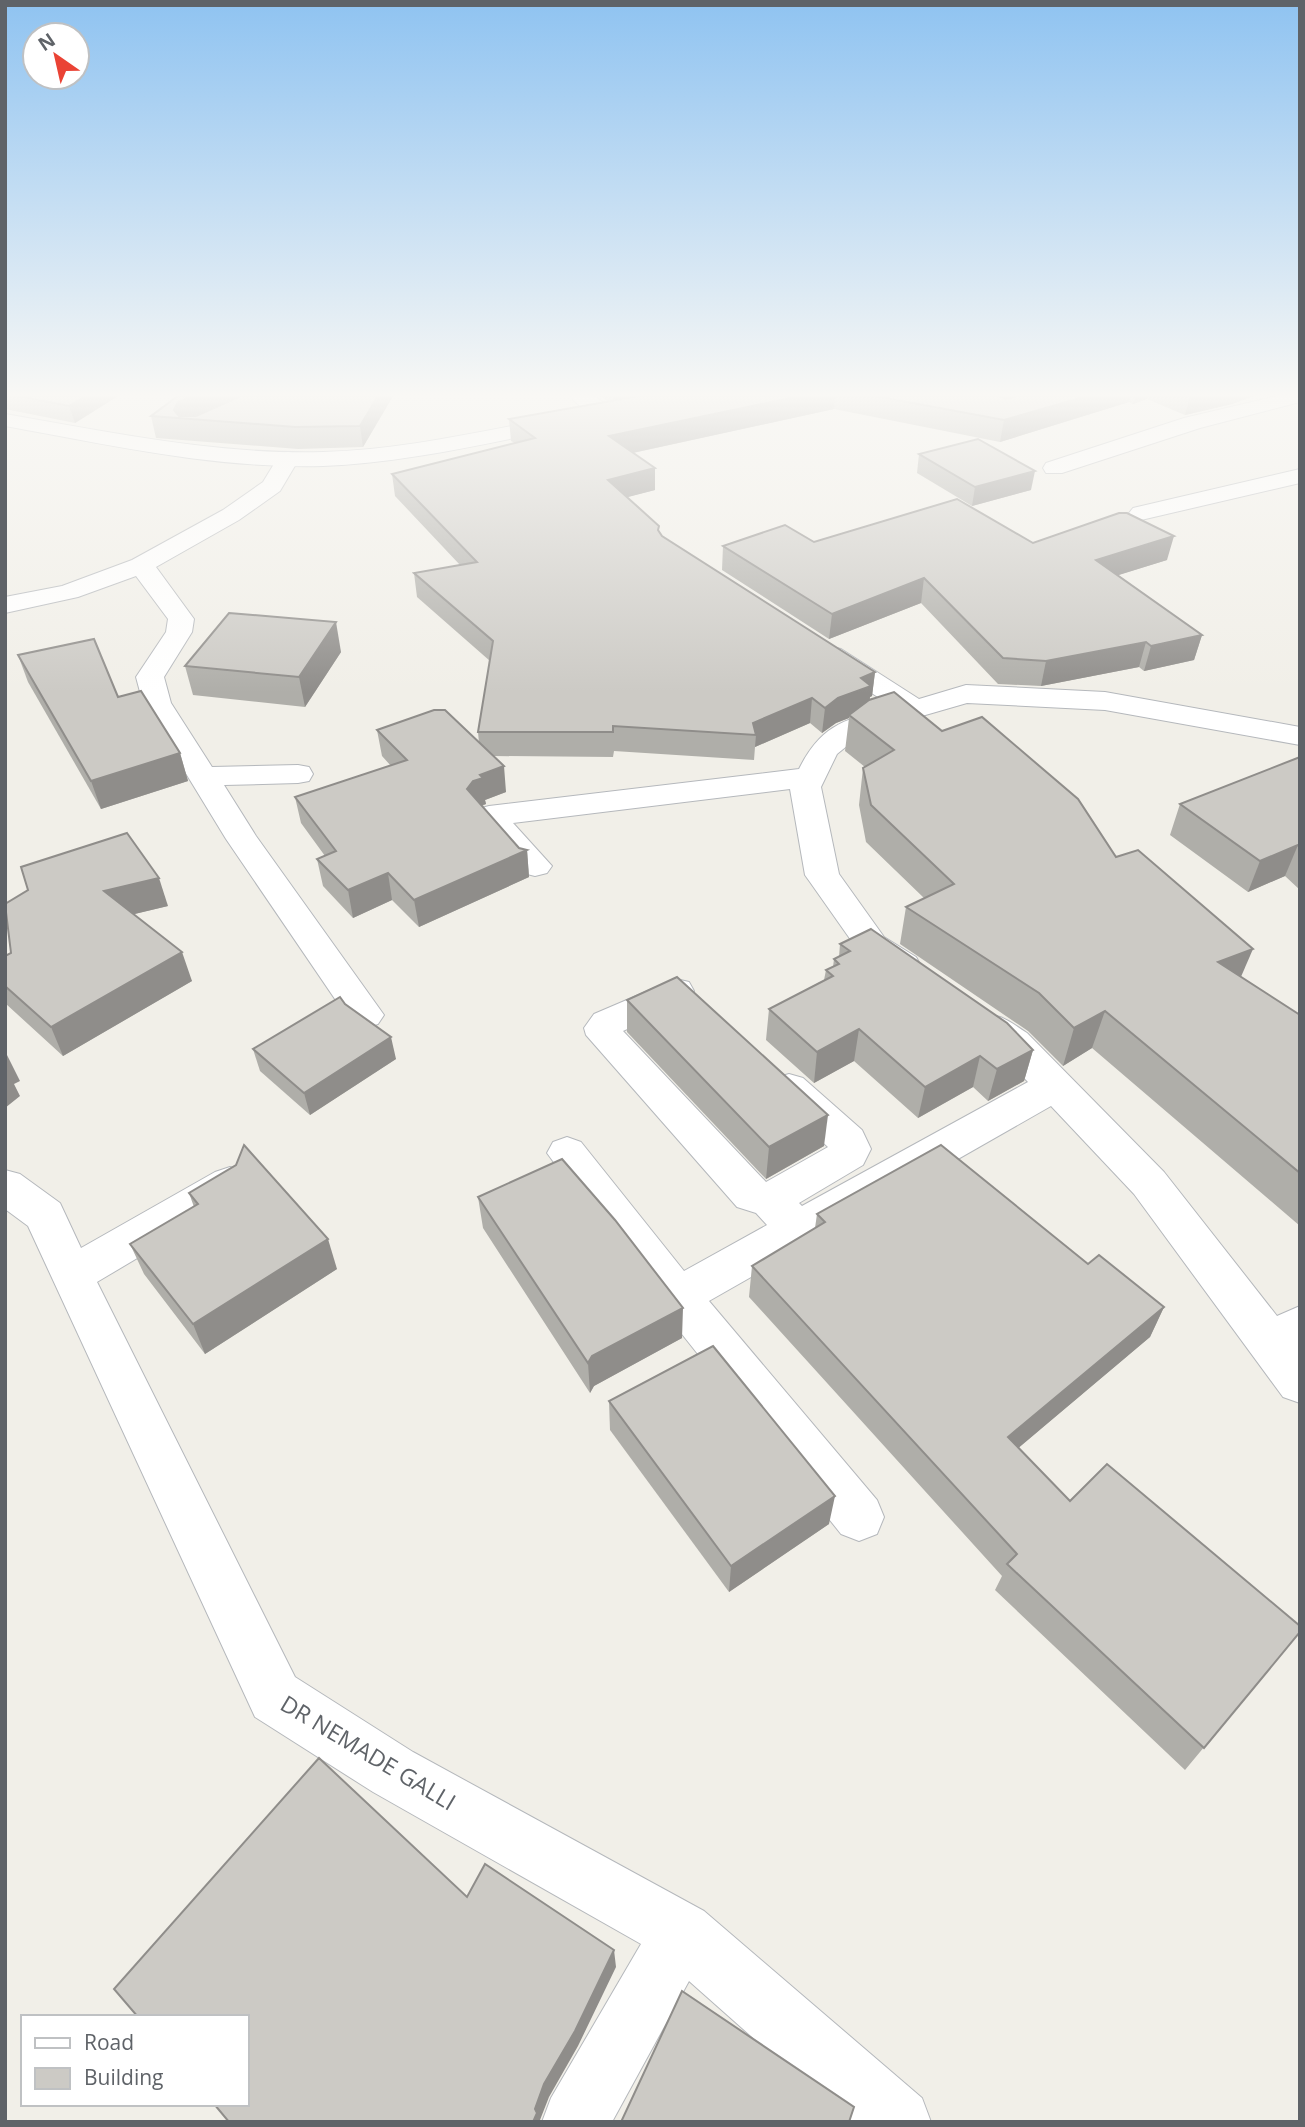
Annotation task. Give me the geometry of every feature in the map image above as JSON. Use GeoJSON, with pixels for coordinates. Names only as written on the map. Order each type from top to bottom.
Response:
{"type":"FeatureCollection","features":[{"type":"Feature","properties":{"kind":"street"},"geometry":{"type":"LineString","coordinates":[[5,605],[69,592],[141,565],[231,515],[259,495]]}},
{"type":"Feature","properties":{"kind":"street"},"geometry":{"type":"LineString","coordinates":[[1141,513],[1217,495]]}},
{"type":"Feature","properties":{"kind":"street"},"geometry":{"type":"LineString","coordinates":[[141,565],[177,610],[181,619],[179,632],[150,677],[157,703],[242,839],[365,1015]]}},
{"type":"Feature","properties":{"kind":"street"},"geometry":{"type":"LineString","coordinates":[[808,641],[914,708]]}},
{"type":"Feature","properties":{"kind":"street"},"geometry":{"type":"LineString","coordinates":[[927,982],[872,945],[822,875],[805,787],[824,749],[853,727],[966,694],[1105,701],[1300,736]]}},
{"type":"Feature","properties":{"kind":"street"},"geometry":{"type":"LineString","coordinates":[[203,776],[299,774]]}},
{"type":"Feature","properties":{"kind":"street"},"geometry":{"type":"LineString","coordinates":[[535,866],[489,816],[810,777]]}},
{"type":"Feature","properties":{"kind":"street"},"geometry":{"type":"LineString","coordinates":[[706,1010],[679,990],[607,1023],[603,1028],[605,1035],[752,1195],[783,1214]]}},
{"type":"Feature","properties":{"kind":"street"},"geometry":{"type":"LineString","coordinates":[[960,1005],[1014,1043],[1149,1183],[1286,1335],[1300,1382]]}},
{"type":"Feature","properties":{"kind":"street"},"geometry":{"type":"LineString","coordinates":[[678,1296],[783,1214],[849,1154],[851,1149],[848,1141],[767,1067]]}},
{"type":"Feature","properties":{"kind":"street"},"geometry":{"type":"LineString","coordinates":[[783,1214],[1055,1085]]}},
{"type":"Feature","properties":{"kind":"street"},"geometry":{"type":"LineString","coordinates":[[566,1153],[678,1296],[701,1355],[859,1517]]}},
{"type":"Feature","properties":{"kind":"street"},"geometry":{"type":"LineString","coordinates":[[71,1275],[230,1183]]}},
{"type":"Feature","properties":{"kind":"street","name":"DR NEMADE GALLI"},"geometry":{"type":"LineString","coordinates":[[5,1186],[45,1215],[71,1275],[275,1697],[393,1772],[682,1933],[898,2122]]}},
{"type":"Feature","properties":{"kind":"street"},"geometry":{"type":"LineString","coordinates":[[575,2122],[682,1933]]}},
{"type":"Feature","properties":{"kind":"building"},"geometry":{"type":"Polygon","coordinates":[[[413,495],[625,495],[659,526],[658,530],[662,536],[875,672],[861,678],[871,686],[838,698],[825,708],[812,698],[753,723],[756,735],[613,726],[613,732],[478,732],[493,641],[414,573],[477,562],[413,495]]]}},
{"type":"Feature","properties":{"kind":"building"},"geometry":{"type":"Polygon","coordinates":[[[957,499],[1033,543],[1119,513],[1127,513],[1174,536],[1096,560],[1202,635],[1151,646],[1146,642],[1046,661],[1003,658],[924,578],[832,614],[723,546],[785,525],[814,542],[957,499]]]}},
{"type":"Feature","properties":{"kind":"building"},"geometry":{"type":"Polygon","coordinates":[[[229,613],[336,622],[299,677],[185,666],[229,613]]]}},
{"type":"Feature","properties":{"kind":"building"},"geometry":{"type":"Polygon","coordinates":[[[94,639],[118,697],[141,691],[180,753],[91,781],[18,655],[94,639]]]}},
{"type":"Feature","properties":{"kind":"building"},"geometry":{"type":"Polygon","coordinates":[[[894,692],[942,731],[982,717],[1078,799],[1116,857],[1138,850],[1253,949],[1218,962],[1300,1015],[1300,1173],[1105,1011],[1074,1028],[1039,993],[906,907],[954,884],[871,805],[863,768],[894,750],[849,715],[869,700],[894,692]]]}},
{"type":"Feature","properties":{"kind":"building"},"geometry":{"type":"Polygon","coordinates":[[[434,710],[445,710],[504,766],[480,775],[483,778],[473,781],[467,789],[519,848],[527,850],[414,900],[388,873],[348,890],[317,859],[336,851],[295,797],[407,760],[377,730],[434,710]]]}},
{"type":"Feature","properties":{"kind":"building"},"geometry":{"type":"Polygon","coordinates":[[[1300,757],[1300,847],[1298,845],[1260,861],[1180,804],[1300,757]]]}},
{"type":"Feature","properties":{"kind":"building"},"geometry":{"type":"Polygon","coordinates":[[[127,833],[159,878],[104,891],[182,952],[51,1027],[5,986],[5,956],[11,953],[5,904],[28,890],[21,867],[127,833]]]}},
{"type":"Feature","properties":{"kind":"building"},"geometry":{"type":"Polygon","coordinates":[[[871,929],[1007,1023],[1033,1050],[997,1069],[980,1056],[925,1087],[859,1029],[817,1052],[769,1009],[833,976],[826,970],[839,964],[834,959],[850,951],[840,944],[871,929]]]}},
{"type":"Feature","properties":{"kind":"building"},"geometry":{"type":"Polygon","coordinates":[[[677,977],[828,1115],[769,1147],[627,1000],[677,977]]]}},
{"type":"Feature","properties":{"kind":"building"},"geometry":{"type":"Polygon","coordinates":[[[340,997],[345,1004],[391,1037],[304,1093],[253,1049],[340,997]]]}},
{"type":"Feature","properties":{"kind":"building"},"geometry":{"type":"Polygon","coordinates":[[[244,1145],[328,1239],[193,1324],[130,1244],[198,1204],[189,1193],[236,1165],[244,1145]]]}},
{"type":"Feature","properties":{"kind":"building"},"geometry":{"type":"Polygon","coordinates":[[[941,1145],[1088,1264],[1099,1255],[1164,1307],[1008,1437],[1070,1501],[1107,1464],[1300,1626],[1300,1632],[1204,1748],[1007,1564],[1017,1554],[752,1266],[825,1222],[817,1214],[941,1145]]]}},
{"type":"Feature","properties":{"kind":"building"},"geometry":{"type":"Polygon","coordinates":[[[562,1159],[615,1220],[683,1308],[592,1356],[588,1363],[478,1197],[562,1159]]]}},
{"type":"Feature","properties":{"kind":"building"},"geometry":{"type":"Polygon","coordinates":[[[713,1346],[835,1496],[731,1566],[609,1401],[713,1346]]]}},
{"type":"Feature","properties":{"kind":"building"},"geometry":{"type":"Polygon","coordinates":[[[319,1758],[467,1897],[485,1864],[614,1950],[575,2031],[544,2084],[533,2122],[229,2122],[216,2106],[248,2106],[248,2015],[136,2015],[114,1989],[319,1758]]]}},
{"type":"Feature","properties":{"kind":"building"},"geometry":{"type":"Polygon","coordinates":[[[682,1991],[854,2107],[849,2122],[621,2122],[682,1991]]]}}]}
